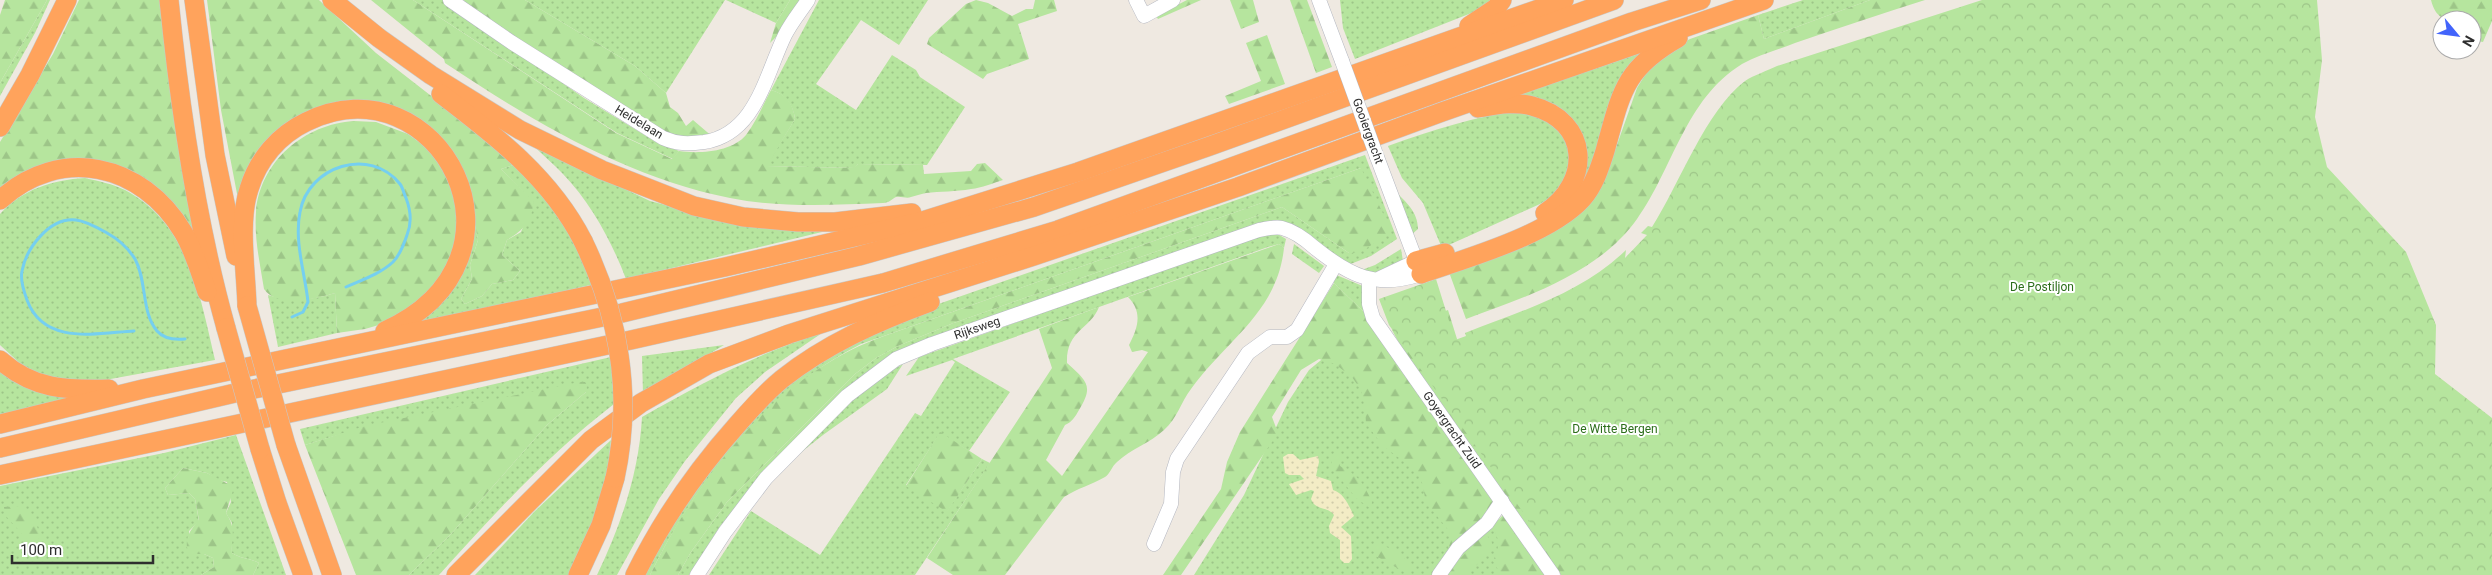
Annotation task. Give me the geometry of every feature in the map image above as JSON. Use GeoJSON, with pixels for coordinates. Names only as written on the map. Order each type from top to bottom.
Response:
{"type":"FeatureCollection","features":[{"type":"Feature","properties":{"kind":"highway"},"geometry":{"type":"LineString","coordinates":[[0,127],[30,75],[67,0]]}},
{"type":"Feature","properties":{"kind":"highway"},"geometry":{"type":"LineString","coordinates":[[169,0],[178,91],[220,317],[260,449],[303,575]]}},
{"type":"Feature","properties":{"kind":"highway"},"geometry":{"type":"LineString","coordinates":[[194,0],[215,155],[247,306],[286,445],[332,575]]}},
{"type":"Feature","properties":{"kind":"highway"},"geometry":{"type":"LineString","coordinates":[[331,0],[379,38],[431,75],[520,130],[602,170],[694,206],[743,217],[835,222],[970,207]]}},
{"type":"Feature","properties":{"kind":"highway"},"geometry":{"type":"LineString","coordinates":[[331,0],[364,34],[502,141],[535,174],[567,213],[583,240],[605,290],[621,360],[622,428],[615,478],[601,525],[578,575]]}},
{"type":"Feature","properties":{"kind":"highway"},"geometry":{"type":"LineString","coordinates":[[1437,44],[1496,8],[1502,0]]}},
{"type":"Feature","properties":{"kind":"highway"},"geometry":{"type":"LineString","coordinates":[[0,424],[143,389],[725,267],[920,222],[1078,172],[1564,0]]}},
{"type":"Feature","properties":{"kind":"highway"},"geometry":{"type":"LineString","coordinates":[[0,448],[235,393],[622,313],[858,256],[1034,207],[1210,146],[1614,0]]}},
{"type":"Feature","properties":{"kind":"highway"},"geometry":{"type":"LineString","coordinates":[[0,475],[630,340],[882,283],[1058,230],[1632,22],[1701,0]]}},
{"type":"Feature","properties":{"kind":"highway"},"geometry":{"type":"LineString","coordinates":[[456,575],[591,440],[641,403],[709,364],[789,334],[1034,256],[1238,187],[1442,112],[1764,0]]}},
{"type":"Feature","properties":{"kind":"highway"},"geometry":{"type":"LineString","coordinates":[[1419,268],[1514,239],[1561,217],[1582,198],[1594,180],[1602,162],[1619,98],[1628,79],[1639,66],[1667,44],[1725,13]]}},
{"type":"Feature","properties":{"kind":"highway"},"geometry":{"type":"LineString","coordinates":[[1419,268],[1527,223],[1547,212],[1562,199],[1573,184],[1578,170],[1578,152],[1572,135],[1563,122],[1531,105],[1514,103],[1442,112]]}},
{"type":"Feature","properties":{"kind":"highway"},"geometry":{"type":"LineString","coordinates":[[247,306],[244,208],[249,188],[258,166],[281,137],[311,119],[329,112],[350,109],[387,114],[406,121],[425,134],[440,149],[452,166],[465,204],[464,245],[450,278],[422,310],[402,323],[359,343]]}},
{"type":"Feature","properties":{"kind":"highway"},"geometry":{"type":"LineString","coordinates":[[0,200],[25,180],[54,169],[86,168],[110,172],[129,180],[147,191],[163,206],[183,232],[220,317]]}},
{"type":"Feature","properties":{"kind":"highway"},"geometry":{"type":"LineString","coordinates":[[635,575],[654,537],[688,485],[720,444],[782,379],[828,347],[863,329],[965,289],[1034,256]]}},
{"type":"Feature","properties":{"kind":"highway"},"geometry":{"type":"LineString","coordinates":[[0,360],[28,380],[49,386],[73,390],[143,389]]}},
{"type":"Feature","properties":{"kind":"highway"},"geometry":{"type":"LineString","coordinates":[[0,429],[142,404],[235,393]]}},
{"type":"Feature","properties":{"kind":"highway"},"geometry":{"type":"LineString","coordinates":[[464,575],[501,530]]}},
{"type":"Feature","properties":{"kind":"street","name":"Heidelaan"},"geometry":{"type":"LineString","coordinates":[[450,0],[520,47],[655,133],[676,144],[715,140],[729,135],[739,127],[759,96],[786,34],[808,0]]}},
{"type":"Feature","properties":{"kind":"street"},"geometry":{"type":"LineString","coordinates":[[1136,0],[1144,16],[1173,0]]}},
{"type":"Feature","properties":{"kind":"street","name":"Gooiergracht"},"geometry":{"type":"LineString","coordinates":[[1319,0],[1419,268]]}},
{"type":"Feature","properties":{"kind":"street","name":"Rijksweg"},"geometry":{"type":"LineString","coordinates":[[697,575],[725,532],[766,478],[847,396],[896,359],[932,344],[1259,230],[1280,227],[1291,231],[1334,262]]}},
{"type":"Feature","properties":{"kind":"street"},"geometry":{"type":"LineString","coordinates":[[1154,544],[1171,504],[1173,472],[1183,450],[1248,353],[1259,342],[1270,337],[1287,337],[1296,330],[1334,262],[1372,280],[1393,282],[1419,268]]}},
{"type":"Feature","properties":{"kind":"street","name":"Goyergracht Zuid"},"geometry":{"type":"LineString","coordinates":[[1372,280],[1369,304],[1373,318],[1553,575]]}},
{"type":"Feature","properties":{"kind":"street"},"geometry":{"type":"LineString","coordinates":[[1439,575],[1458,548],[1487,523],[1502,501]]}},
{"type":"Feature","properties":{"kind":"green space"},"geometry":{"type":"Polygon","coordinates":[[[5,0],[47,0],[0,83],[0,15],[5,0]]]}},
{"type":"Feature","properties":{"kind":"green space"},"geometry":{"type":"Polygon","coordinates":[[[47,0],[50,0],[35,33],[0,96],[0,83],[47,0]]]}},
{"type":"Feature","properties":{"kind":"green space"},"geometry":{"type":"Polygon","coordinates":[[[79,0],[161,0],[196,247],[107,166],[0,191],[0,142],[53,54],[79,0]]]}},
{"type":"Feature","properties":{"kind":"green space"},"geometry":{"type":"Polygon","coordinates":[[[207,0],[319,0],[376,53],[517,164],[501,169],[534,202],[529,220],[518,233],[507,240],[502,255],[520,271],[513,280],[492,284],[482,296],[465,304],[461,299],[472,279],[470,265],[478,240],[467,186],[395,110],[288,126],[242,220],[221,110],[207,0]]]}},
{"type":"Feature","properties":{"kind":"green space"},"geometry":{"type":"Polygon","coordinates":[[[371,0],[413,0],[616,133],[672,159],[679,151],[705,152],[724,148],[740,141],[753,125],[771,90],[781,94],[788,100],[793,108],[795,119],[767,166],[853,168],[858,164],[923,165],[924,174],[971,171],[977,164],[985,163],[1003,180],[983,187],[960,191],[926,193],[909,198],[896,197],[885,203],[806,205],[768,203],[730,198],[691,189],[617,161],[546,126],[512,106],[445,63],[444,59],[371,0]]]}},
{"type":"Feature","properties":{"kind":"green space"},"geometry":{"type":"Polygon","coordinates":[[[413,0],[443,0],[584,98],[656,142],[679,151],[673,159],[617,133],[413,0]]]}},
{"type":"Feature","properties":{"kind":"green space"},"geometry":{"type":"Polygon","coordinates":[[[464,0],[525,0],[635,66],[666,93],[670,107],[678,113],[686,126],[693,120],[714,138],[673,138],[465,5],[464,0]]]}},
{"type":"Feature","properties":{"kind":"green space"},"geometry":{"type":"Polygon","coordinates":[[[525,0],[725,0],[666,93],[635,66],[525,0]]]}},
{"type":"Feature","properties":{"kind":"green space"},"geometry":{"type":"Polygon","coordinates":[[[726,0],[790,0],[776,23],[726,0]]]}},
{"type":"Feature","properties":{"kind":"green space"},"geometry":{"type":"Polygon","coordinates":[[[790,0],[803,0],[786,27],[770,43],[776,23],[790,0]]]}},
{"type":"Feature","properties":{"kind":"green space"},"geometry":{"type":"Polygon","coordinates":[[[819,0],[928,0],[899,45],[861,20],[816,84],[856,110],[892,55],[916,70],[920,77],[965,107],[927,165],[858,164],[854,168],[766,166],[795,119],[788,100],[771,90],[819,0]]]}},
{"type":"Feature","properties":{"kind":"green space"},"geometry":{"type":"Polygon","coordinates":[[[976,0],[988,3],[1012,16],[1026,9],[1033,9],[1035,0],[1054,0],[1057,11],[1018,24],[1029,59],[987,74],[983,79],[927,44],[929,38],[966,4],[976,0]]]}},
{"type":"Feature","properties":{"kind":"green space"},"geometry":{"type":"Polygon","coordinates":[[[1187,0],[1201,0],[1158,19],[1156,16],[1187,0]]]}},
{"type":"Feature","properties":{"kind":"green space"},"geometry":{"type":"Polygon","coordinates":[[[1230,0],[1253,0],[1259,22],[1241,29],[1230,0]]]}},
{"type":"Feature","properties":{"kind":"green space"},"geometry":{"type":"Polygon","coordinates":[[[1290,0],[1307,0],[1332,67],[1316,73],[1290,0]]]}},
{"type":"Feature","properties":{"kind":"green space"},"geometry":{"type":"Polygon","coordinates":[[[1340,0],[1492,0],[1474,12],[1355,59],[1343,28],[1340,0]]]}},
{"type":"Feature","properties":{"kind":"green space"},"geometry":{"type":"Polygon","coordinates":[[[1803,0],[1870,0],[1764,39],[1758,15],[1803,0]]]}},
{"type":"Feature","properties":{"kind":"green space"},"geometry":{"type":"Polygon","coordinates":[[[1870,0],[1925,0],[1795,43],[1742,64],[1723,79],[1693,115],[1650,199],[1637,219],[1621,238],[1582,269],[1560,281],[1513,302],[1466,319],[1449,272],[1517,246],[1612,159],[1637,88],[1651,65],[1672,48],[1690,39],[1758,15],[1764,39],[1870,0]]]}},
{"type":"Feature","properties":{"kind":"green space","name":"De Postiljon"},"geometry":{"type":"Polygon","coordinates":[[[1982,0],[2317,0],[2322,60],[2315,117],[2327,167],[2406,252],[2436,325],[2435,374],[2492,418],[2492,575],[1568,575],[1389,325],[1379,299],[1436,279],[1455,340],[1466,336],[1465,333],[1550,299],[1590,278],[1626,250],[1625,258],[1647,235],[1641,233],[1648,226],[1652,227],[1694,149],[1718,110],[1745,81],[1777,66],[1982,0]]]}},
{"type":"Feature","properties":{"kind":"green space"},"geometry":{"type":"Polygon","coordinates":[[[2431,0],[2492,0],[2492,21],[2483,42],[2482,10],[2435,10],[2431,0]]]}},
{"type":"Feature","properties":{"kind":"green space"},"geometry":{"type":"Polygon","coordinates":[[[1267,35],[1285,84],[1229,104],[1225,96],[1261,81],[1246,43],[1267,35]]]}},
{"type":"Feature","properties":{"kind":"green space"},"geometry":{"type":"Polygon","coordinates":[[[1647,51],[1596,163],[1581,187],[1586,172],[1585,147],[1515,96],[1647,51]]]}},
{"type":"Feature","properties":{"kind":"green space"},"geometry":{"type":"Polygon","coordinates":[[[1521,111],[1553,122],[1572,150],[1567,179],[1548,199],[1540,204],[1442,248],[1423,203],[1402,178],[1388,146],[1454,124],[1487,116],[1521,111]]]}},
{"type":"Feature","properties":{"kind":"green space"},"geometry":{"type":"Polygon","coordinates":[[[354,121],[376,122],[408,134],[434,153],[456,198],[457,246],[439,282],[396,320],[365,329],[337,333],[335,293],[318,298],[287,300],[270,295],[264,289],[259,261],[256,212],[259,194],[266,177],[288,148],[319,129],[354,121]]]}},
{"type":"Feature","properties":{"kind":"green space"},"geometry":{"type":"Polygon","coordinates":[[[533,145],[650,201],[740,224],[822,232],[626,279],[607,237],[583,197],[533,145]]]}},
{"type":"Feature","properties":{"kind":"green space"},"geometry":{"type":"Polygon","coordinates":[[[1365,155],[1397,239],[1371,256],[1348,265],[1288,224],[1274,220],[900,351],[754,485],[721,525],[689,575],[678,575],[691,552],[727,502],[855,374],[876,358],[898,346],[951,324],[1282,207],[1349,253],[1361,168],[861,344],[827,364],[794,387],[765,413],[737,442],[712,473],[668,540],[650,575],[637,575],[654,541],[779,382],[904,316],[1365,155]]]}},
{"type":"Feature","properties":{"kind":"green space"},"geometry":{"type":"Polygon","coordinates":[[[517,164],[565,218],[595,284],[406,327],[467,186],[478,240],[470,265],[472,279],[461,299],[465,304],[482,296],[492,284],[513,280],[520,271],[502,255],[507,240],[521,232],[533,202],[501,169],[517,164]]]}},
{"type":"Feature","properties":{"kind":"green space"},"geometry":{"type":"Polygon","coordinates":[[[1361,168],[1391,230],[1390,233],[1359,253],[1349,253],[1282,207],[951,324],[898,346],[876,358],[855,374],[727,502],[691,552],[678,575],[650,575],[669,538],[692,501],[717,466],[745,433],[776,402],[809,375],[845,353],[884,336],[1361,168]]]}},
{"type":"Feature","properties":{"kind":"green space"},"geometry":{"type":"Polygon","coordinates":[[[85,178],[125,190],[147,204],[164,222],[178,242],[197,287],[215,360],[105,380],[53,381],[24,367],[0,345],[0,214],[18,198],[39,187],[61,181],[85,178]]]}},
{"type":"Feature","properties":{"kind":"green space"},"geometry":{"type":"Polygon","coordinates":[[[1395,191],[1411,208],[1416,217],[1418,229],[1411,235],[1395,191]]]}},
{"type":"Feature","properties":{"kind":"green space"},"geometry":{"type":"Polygon","coordinates":[[[1276,233],[1286,239],[1284,248],[1279,244],[1268,247],[953,359],[1010,392],[969,451],[940,433],[906,485],[947,511],[982,459],[990,463],[915,575],[709,575],[751,511],[820,555],[915,413],[921,416],[955,362],[952,360],[906,376],[919,357],[1265,234],[1276,233]]]}},
{"type":"Feature","properties":{"kind":"green space"},"geometry":{"type":"Polygon","coordinates":[[[1279,244],[1284,248],[1279,271],[1271,291],[1261,308],[1191,389],[1176,416],[1168,426],[1159,435],[1122,457],[1105,477],[1064,497],[1005,575],[953,575],[927,558],[1052,368],[1039,329],[1099,307],[1090,321],[1074,337],[1068,352],[1067,363],[1084,379],[1087,389],[1084,402],[1078,413],[1065,425],[1046,460],[1062,476],[1148,352],[1142,350],[1132,352],[1129,345],[1137,326],[1137,314],[1136,308],[1128,297],[1279,244]]]}},
{"type":"Feature","properties":{"kind":"green space"},"geometry":{"type":"Polygon","coordinates":[[[1294,244],[1324,266],[1319,273],[1292,254],[1294,244]]]}},
{"type":"Feature","properties":{"kind":"green space"},"geometry":{"type":"Polygon","coordinates":[[[1401,249],[1403,261],[1380,274],[1359,271],[1375,265],[1401,249]]]}},
{"type":"Feature","properties":{"kind":"green space"},"geometry":{"type":"Polygon","coordinates":[[[1334,274],[1365,287],[1368,316],[1334,283],[1334,274]]]}},
{"type":"Feature","properties":{"kind":"green space"},"geometry":{"type":"Polygon","coordinates":[[[1334,283],[1368,316],[1498,505],[1444,559],[1453,536],[1426,502],[1421,478],[1415,470],[1382,445],[1366,423],[1361,390],[1352,377],[1335,364],[1319,359],[1301,370],[1272,417],[1278,433],[1181,575],[1163,575],[1221,489],[1227,462],[1240,432],[1334,283]]]}},
{"type":"Feature","properties":{"kind":"green space"},"geometry":{"type":"Polygon","coordinates":[[[335,293],[337,333],[278,347],[268,295],[285,299],[302,299],[335,293]]]}},
{"type":"Feature","properties":{"kind":"green space"},"geometry":{"type":"Polygon","coordinates":[[[1448,310],[1471,384],[1569,575],[1561,575],[1407,358],[1392,330],[1448,310]]]}},
{"type":"Feature","properties":{"kind":"green space"},"geometry":{"type":"Polygon","coordinates":[[[822,333],[765,372],[736,398],[685,461],[659,499],[617,575],[597,575],[614,537],[633,478],[642,417],[730,370],[775,350],[822,333]]]}},
{"type":"Feature","properties":{"kind":"green space"},"geometry":{"type":"Polygon","coordinates":[[[724,345],[643,394],[642,356],[724,345]]]}},
{"type":"Feature","properties":{"kind":"green space"},"geometry":{"type":"Polygon","coordinates":[[[1338,346],[1390,381],[1533,575],[1194,575],[1244,495],[1288,402],[1309,370],[1338,346]]]}},
{"type":"Feature","properties":{"kind":"green space"},"geometry":{"type":"Polygon","coordinates":[[[611,357],[614,404],[545,464],[501,507],[439,575],[409,575],[451,534],[547,425],[586,392],[479,406],[409,418],[305,445],[300,429],[611,357]]]}},
{"type":"Feature","properties":{"kind":"green space"},"geometry":{"type":"Polygon","coordinates":[[[903,364],[887,389],[780,469],[853,399],[903,364]]]}},
{"type":"Feature","properties":{"kind":"green space"},"geometry":{"type":"Polygon","coordinates":[[[0,367],[88,396],[0,417],[0,367]]]}},
{"type":"Feature","properties":{"kind":"green space"},"geometry":{"type":"Polygon","coordinates":[[[585,382],[587,385],[586,392],[547,425],[451,534],[409,575],[356,575],[305,445],[365,426],[585,382]]]}},
{"type":"Feature","properties":{"kind":"green space"},"geometry":{"type":"Polygon","coordinates":[[[940,432],[982,459],[947,512],[906,486],[940,432]]]}},
{"type":"Feature","properties":{"kind":"green space"},"geometry":{"type":"Polygon","coordinates":[[[236,435],[286,575],[253,575],[259,563],[232,553],[232,523],[226,513],[231,502],[227,482],[218,480],[207,473],[183,468],[165,488],[168,495],[189,493],[195,499],[199,521],[189,531],[189,554],[204,554],[213,558],[214,567],[201,575],[0,575],[0,486],[164,453],[236,435]]]}},
{"type":"Feature","properties":{"kind":"green space"},"geometry":{"type":"Polygon","coordinates":[[[611,440],[607,478],[601,507],[570,575],[475,575],[535,511],[611,440]]]}},
{"type":"Feature","properties":{"kind":"green space"},"geometry":{"type":"Polygon","coordinates":[[[1341,449],[1340,466],[1355,476],[1363,485],[1372,502],[1370,508],[1356,498],[1331,467],[1333,454],[1341,449]]]}},
{"type":"Feature","properties":{"kind":"green space"},"geometry":{"type":"Polygon","coordinates":[[[183,468],[207,473],[234,487],[226,513],[232,528],[232,553],[259,563],[253,575],[201,575],[214,567],[213,558],[204,554],[189,554],[187,549],[188,536],[199,520],[195,499],[189,493],[168,495],[165,488],[183,468]]]}},
{"type":"Feature","properties":{"kind":"green space"},"geometry":{"type":"Polygon","coordinates":[[[23,506],[33,516],[41,537],[31,544],[5,515],[4,507],[23,506]]]}},
{"type":"Feature","properties":{"kind":"green space"},"geometry":{"type":"Polygon","coordinates":[[[1504,514],[1547,575],[1501,575],[1493,561],[1498,543],[1497,535],[1492,526],[1504,514]]]}},
{"type":"Feature","properties":{"kind":"green space"},"geometry":{"type":"Polygon","coordinates":[[[1485,532],[1492,543],[1490,552],[1466,575],[1445,575],[1485,532]]]}},
{"type":"Feature","properties":{"kind":"green space"},"geometry":{"type":"Polygon","coordinates":[[[1376,546],[1386,547],[1400,555],[1411,567],[1410,572],[1406,573],[1376,556],[1373,550],[1376,546]]]}},
{"type":"Feature","properties":{"kind":"sand"},"geometry":{"type":"Polygon","coordinates":[[[1293,454],[1300,460],[1318,456],[1319,462],[1316,476],[1331,481],[1333,490],[1340,494],[1348,504],[1354,516],[1341,527],[1351,536],[1352,559],[1349,563],[1344,563],[1340,559],[1340,540],[1330,533],[1329,526],[1334,515],[1313,503],[1311,499],[1314,491],[1311,490],[1296,495],[1289,484],[1304,479],[1300,475],[1285,473],[1283,457],[1293,454]]]}},
{"type":"Feature","properties":{"kind":"waterway"},"geometry":{"type":"LineString","coordinates":[[292,317],[303,312],[308,302],[298,235],[298,223],[305,196],[315,183],[327,173],[342,166],[357,164],[373,166],[387,172],[400,184],[409,208],[410,226],[402,249],[393,262],[377,273],[346,287]]}},
{"type":"Feature","properties":{"kind":"waterway"},"geometry":{"type":"LineString","coordinates":[[134,331],[73,334],[59,331],[46,325],[35,315],[24,290],[22,271],[28,253],[40,236],[48,229],[66,220],[88,223],[111,235],[126,248],[139,267],[148,315],[157,331],[163,336],[185,339]]}},
{"type":"Feature","properties":{"kind":"park label","name":"De Witte Bergen"},"geometry":{"type":"Point","coordinates":[1615,429]}}]}
